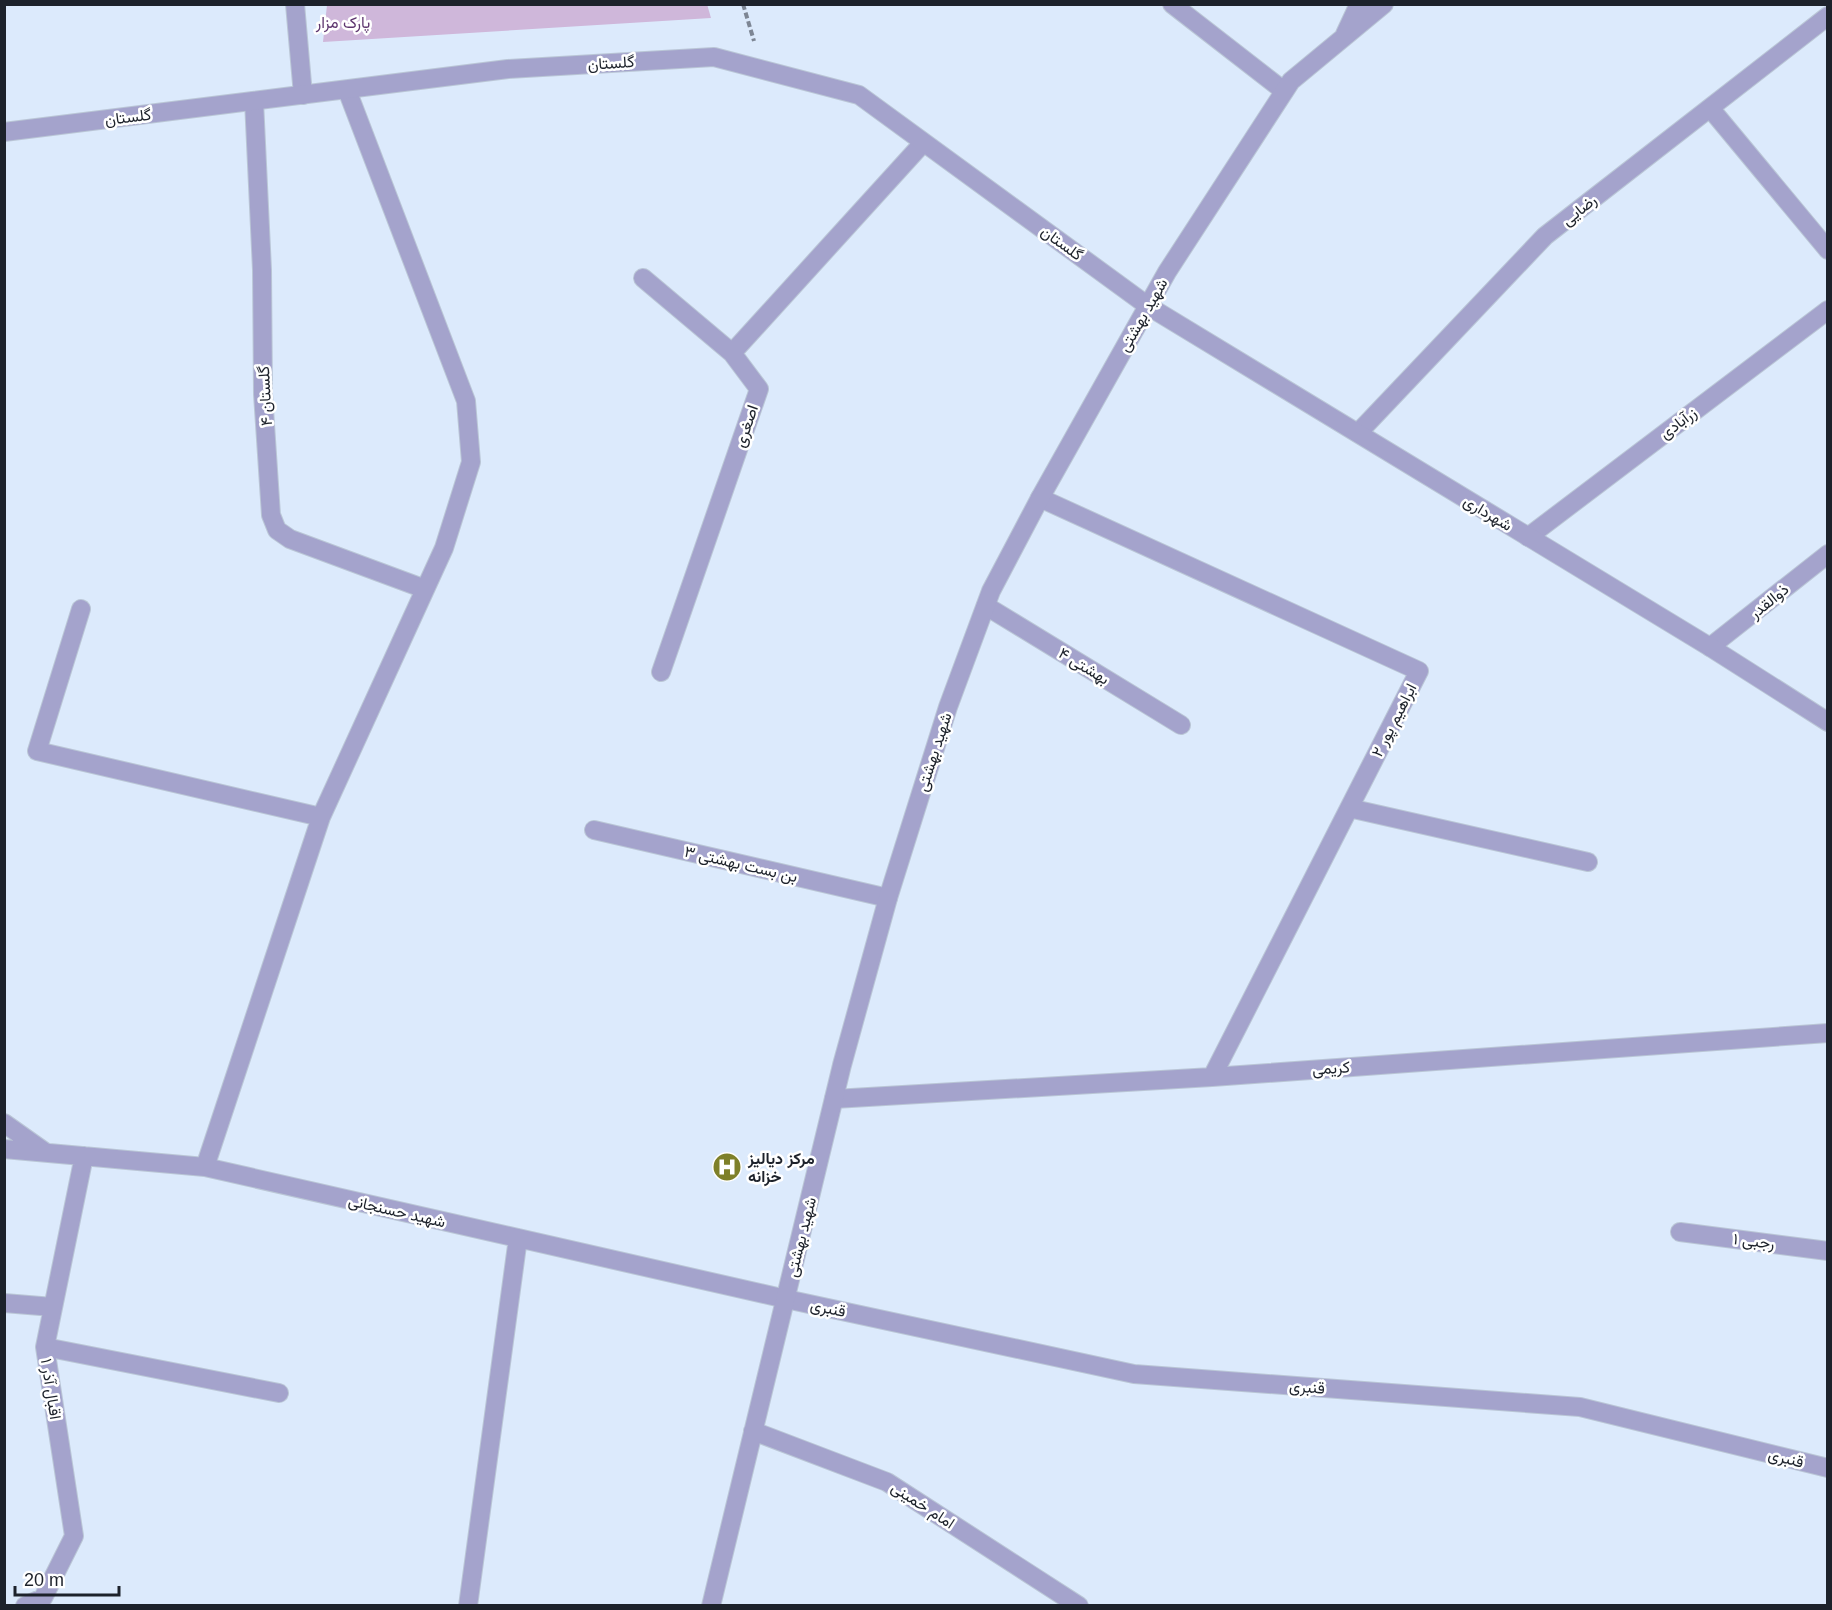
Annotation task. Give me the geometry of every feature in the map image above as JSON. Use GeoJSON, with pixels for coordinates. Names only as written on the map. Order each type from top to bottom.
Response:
{"type":"FeatureCollection","features":[{"type":"Feature","properties":{"kind":"street"},"geometry":{"type":"LineString","coordinates":[[295,4],[303,95]]}},
{"type":"Feature","properties":{"kind":"street"},"geometry":{"type":"LineString","coordinates":[[1172,4],[1284,91]]}},
{"type":"Feature","properties":{"kind":"street"},"geometry":{"type":"LineString","coordinates":[[1343,38],[1359,4]]}},
{"type":"Feature","properties":{"kind":"street","name":"شهید بهشتی"},"geometry":{"type":"LineString","coordinates":[[711,1605],[834,1099],[888,898],[948,707],[991,591],[1040,498],[1167,272],[1284,91],[1291,81],[1384,4]]}},
{"type":"Feature","properties":{"kind":"street","name":"رضایی"},"geometry":{"type":"LineString","coordinates":[[1358,433],[1545,236],[1827,16]]}},
{"type":"Feature","properties":{"kind":"street","name":"گلستان"},"geometry":{"type":"LineString","coordinates":[[4,132],[508,69],[714,57],[859,95],[1148,306]]}},
{"type":"Feature","properties":{"kind":"street"},"geometry":{"type":"LineString","coordinates":[[204,1167],[321,817],[444,548],[471,462],[466,401],[347,90]]}},
{"type":"Feature","properties":{"kind":"street","name":"گلستان ۴"},"geometry":{"type":"LineString","coordinates":[[254,101],[262,270],[263,394],[271,515],[277,530],[290,539],[425,589]]}},
{"type":"Feature","properties":{"kind":"street"},"geometry":{"type":"LineString","coordinates":[[1710,108],[1827,250]]}},
{"type":"Feature","properties":{"kind":"street"},"geometry":{"type":"LineString","coordinates":[[644,278],[732,353],[923,142]]}},
{"type":"Feature","properties":{"kind":"street","name":"شهرداری"},"geometry":{"type":"LineString","coordinates":[[1148,306],[1710,647],[1827,722]]}},
{"type":"Feature","properties":{"kind":"street","name":"زرآبادی"},"geometry":{"type":"LineString","coordinates":[[1528,537],[1827,310]]}},
{"type":"Feature","properties":{"kind":"street","name":"اصغری"},"geometry":{"type":"LineString","coordinates":[[661,672],[759,389],[732,353]]}},
{"type":"Feature","properties":{"kind":"street","name":"ابراهیم پور ۲"},"geometry":{"type":"LineString","coordinates":[[1040,498],[1419,671],[1212,1077]]}},
{"type":"Feature","properties":{"kind":"street","name":"ذوالقدر"},"geometry":{"type":"LineString","coordinates":[[1710,647],[1827,554]]}},
{"type":"Feature","properties":{"kind":"street","name":"بهشتی ۴"},"geometry":{"type":"LineString","coordinates":[[986,606],[1181,725]]}},
{"type":"Feature","properties":{"kind":"street"},"geometry":{"type":"LineString","coordinates":[[81,609],[37,751],[321,817]]}},
{"type":"Feature","properties":{"kind":"street"},"geometry":{"type":"LineString","coordinates":[[1348,808],[1588,862]]}},
{"type":"Feature","properties":{"kind":"street","name":"بن بست بهشتی ۳"},"geometry":{"type":"LineString","coordinates":[[594,830],[888,898]]}},
{"type":"Feature","properties":{"kind":"street","name":"کریمی"},"geometry":{"type":"LineString","coordinates":[[834,1099],[1212,1077],[1827,1033]]}},
{"type":"Feature","properties":{"kind":"street"},"geometry":{"type":"LineString","coordinates":[[4,1123],[47,1153]]}},
{"type":"Feature","properties":{"kind":"street","name":"شهید حسنجانی"},"geometry":{"type":"LineString","coordinates":[[4,1149],[204,1167],[786,1299]]}},
{"type":"Feature","properties":{"kind":"street","name":"اقبال آذر ۱"},"geometry":{"type":"LineString","coordinates":[[25,1605],[43,1598],[74,1536],[45,1347],[84,1156]]}},
{"type":"Feature","properties":{"kind":"street","name":"رجبی ۱"},"geometry":{"type":"LineString","coordinates":[[1680,1232],[1827,1251]]}},
{"type":"Feature","properties":{"kind":"street"},"geometry":{"type":"LineString","coordinates":[[468,1605],[518,1238]]}},
{"type":"Feature","properties":{"kind":"street","name":"قنبری"},"geometry":{"type":"LineString","coordinates":[[786,1299],[1134,1374],[1580,1407],[1827,1468]]}},
{"type":"Feature","properties":{"kind":"street"},"geometry":{"type":"LineString","coordinates":[[4,1303],[53,1307]]}},
{"type":"Feature","properties":{"kind":"street"},"geometry":{"type":"LineString","coordinates":[[45,1347],[279,1393]]}},
{"type":"Feature","properties":{"kind":"street","name":"امام خمینی"},"geometry":{"type":"LineString","coordinates":[[753,1431],[887,1482],[1079,1605]]}},
{"type":"Feature","properties":{"kind":"green space","name":"پارک مزار"},"geometry":{"type":"Polygon","coordinates":[[[707,4],[711,18],[323,42],[327,5],[707,4]]]}},
{"type":"Feature","properties":{"kind":"place","name":"مرکز دیالیز خزانه"},"geometry":{"type":"Point","coordinates":[727,1167]}}]}
